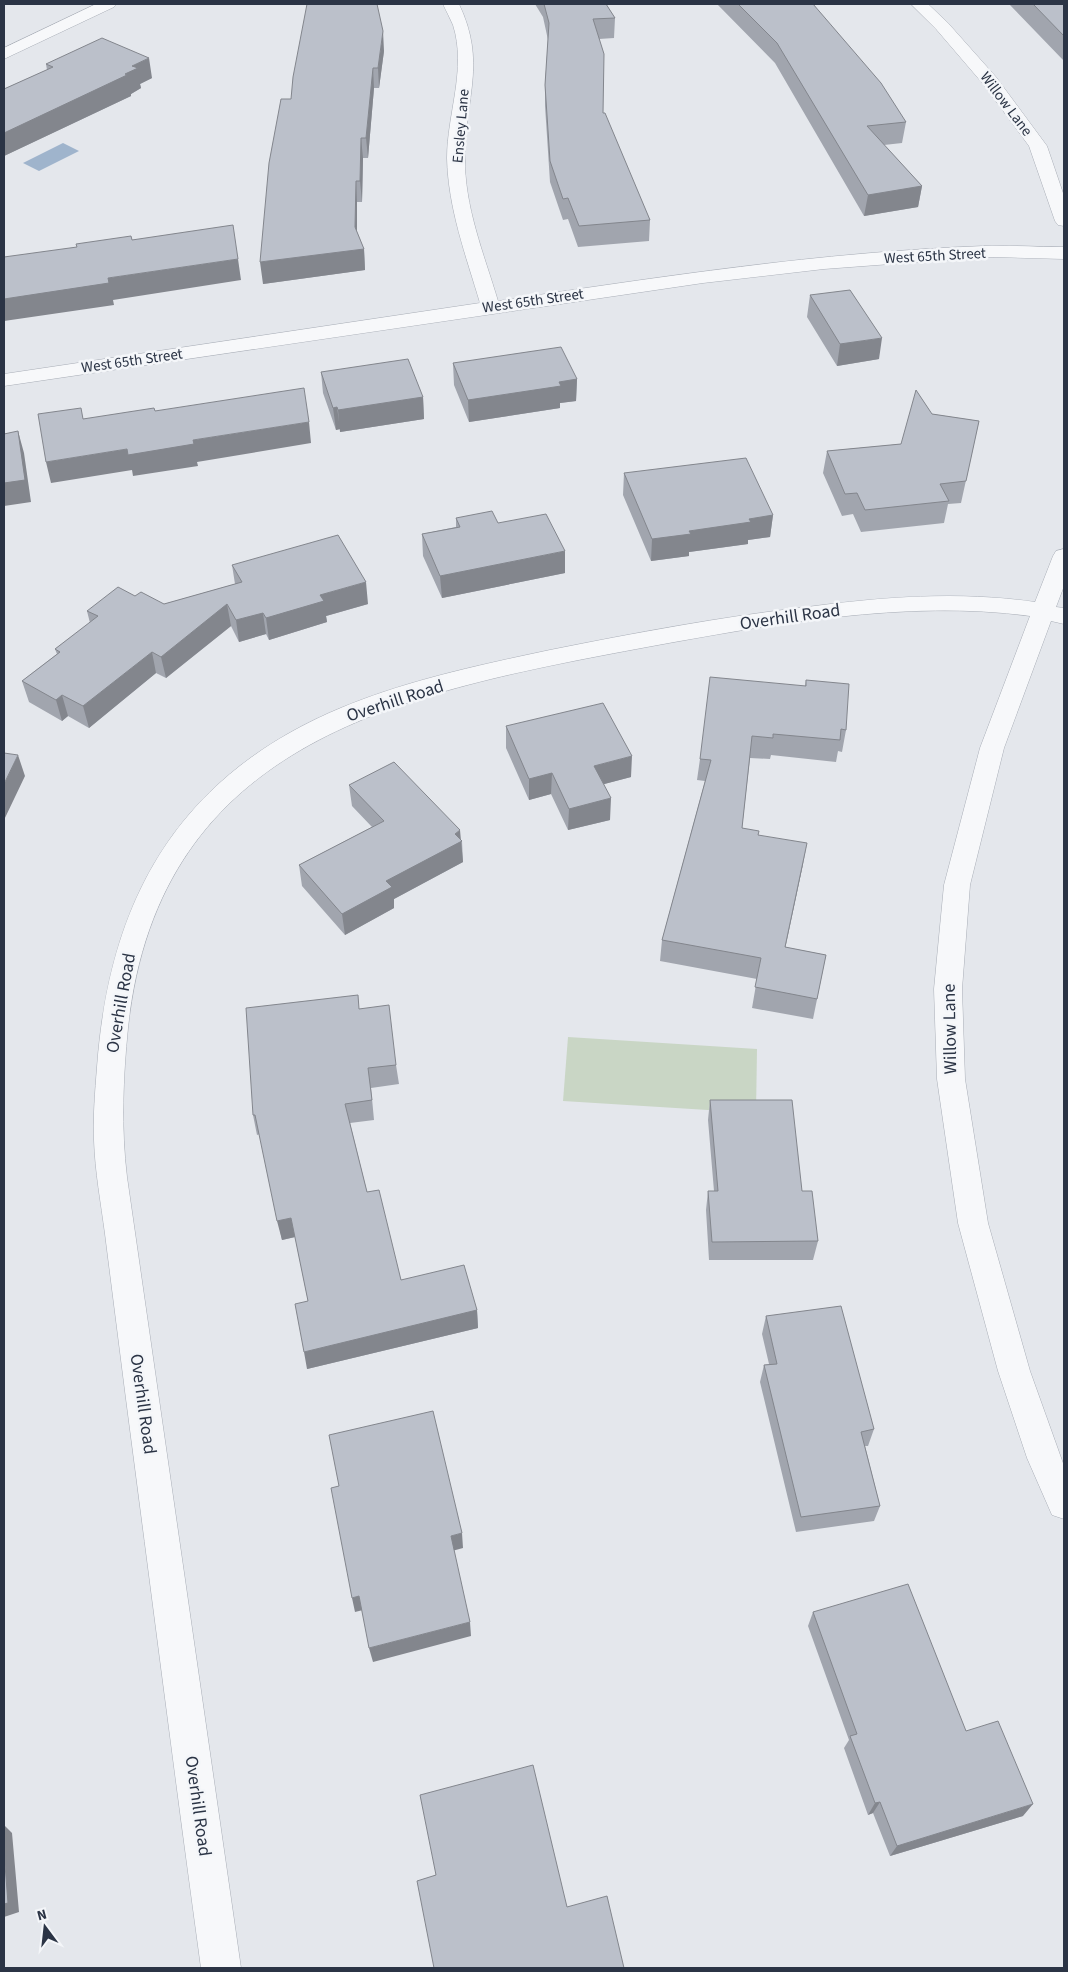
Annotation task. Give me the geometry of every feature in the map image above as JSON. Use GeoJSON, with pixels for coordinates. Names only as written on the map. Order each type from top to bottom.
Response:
{"type":"FeatureCollection","features":[{"type":"Feature","properties":{"kind":"street"},"geometry":{"type":"LineString","coordinates":[[4,54],[108,4]]}},
{"type":"Feature","properties":{"kind":"street","name":"Ensley Lane"},"geometry":{"type":"LineString","coordinates":[[452,4],[458,14],[467,44],[465,78],[457,138],[457,178],[472,248],[491,308]]}},
{"type":"Feature","properties":{"kind":"street","name":"Willow Lane"},"geometry":{"type":"LineString","coordinates":[[919,4],[942,26],[990,81],[1038,146],[1064,221]]}},
{"type":"Feature","properties":{"kind":"street","name":"West 65th Street"},"geometry":{"type":"LineString","coordinates":[[4,380],[765,269],[873,259],[978,253],[1064,253]]}},
{"type":"Feature","properties":{"kind":"street","name":"Willow Lane"},"geometry":{"type":"LineString","coordinates":[[1064,556],[1054,613],[1026,662],[992,748],[957,886],[948,989],[951,1079],[973,1223],[1014,1371],[1044,1458],[1064,1503]]}},
{"type":"Feature","properties":{"kind":"street","name":"Overhill Road"},"geometry":{"type":"LineString","coordinates":[[221,1968],[155,1499],[108,1143],[111,1061],[120,987],[134,936],[158,880],[176,849],[218,798],[264,760],[293,741],[362,708],[398,696],[507,667],[649,638],[777,618],[900,603],[957,602],[1054,613]]}},
{"type":"Feature","properties":{"kind":"green space"},"geometry":{"type":"Polygon","coordinates":[[[568,1037],[757,1049],[756,1113],[563,1101],[568,1037]]]}},
{"type":"Feature","properties":{"kind":"water"},"geometry":{"type":"Polygon","coordinates":[[[63,143],[79,151],[39,171],[23,163],[63,143]]]}},
{"type":"Feature","properties":{"kind":"building"},"geometry":{"type":"Polygon","coordinates":[[[307,4],[377,4],[383,31],[378,68],[373,68],[366,138],[361,138],[360,181],[356,181],[355,227],[364,249],[260,262],[269,163],[281,99],[291,99],[293,77],[307,4]]]}},
{"type":"Feature","properties":{"kind":"building"},"geometry":{"type":"Polygon","coordinates":[[[544,4],[606,4],[615,18],[593,19],[604,54],[603,113],[605,113],[650,220],[579,226],[568,198],[563,199],[550,161],[545,85],[549,23],[544,4]]]}},
{"type":"Feature","properties":{"kind":"building"},"geometry":{"type":"Polygon","coordinates":[[[738,4],[813,4],[881,83],[906,122],[867,126],[922,186],[868,195],[777,43],[738,4]]]}},
{"type":"Feature","properties":{"kind":"building"},"geometry":{"type":"Polygon","coordinates":[[[1033,4],[1064,4],[1064,36],[1033,4]]]}},
{"type":"Feature","properties":{"kind":"building"},"geometry":{"type":"Polygon","coordinates":[[[102,38],[149,58],[132,66],[138,68],[125,74],[127,75],[4,133],[4,89],[53,67],[46,64],[102,38]]]}},
{"type":"Feature","properties":{"kind":"building"},"geometry":{"type":"Polygon","coordinates":[[[233,225],[238,259],[108,278],[109,283],[4,299],[4,257],[77,247],[76,244],[131,236],[132,240],[233,225]]]}},
{"type":"Feature","properties":{"kind":"building"},"geometry":{"type":"Polygon","coordinates":[[[850,290],[882,338],[840,344],[810,295],[850,290]]]}},
{"type":"Feature","properties":{"kind":"building"},"geometry":{"type":"Polygon","coordinates":[[[561,347],[577,379],[559,382],[561,386],[468,400],[453,363],[561,347]]]}},
{"type":"Feature","properties":{"kind":"building"},"geometry":{"type":"Polygon","coordinates":[[[408,359],[423,397],[338,410],[337,407],[333,408],[321,372],[408,359]]]}},
{"type":"Feature","properties":{"kind":"building"},"geometry":{"type":"Polygon","coordinates":[[[304,388],[309,422],[193,440],[194,444],[128,455],[127,449],[46,462],[38,414],[81,408],[83,419],[154,408],[155,411],[304,388]]]}},
{"type":"Feature","properties":{"kind":"building"},"geometry":{"type":"Polygon","coordinates":[[[916,390],[932,414],[979,421],[966,481],[940,484],[949,501],[865,510],[857,493],[845,494],[827,451],[901,444],[916,390]]]}},
{"type":"Feature","properties":{"kind":"building"},"geometry":{"type":"Polygon","coordinates":[[[18,431],[25,480],[4,483],[4,434],[18,431]]]}},
{"type":"Feature","properties":{"kind":"building"},"geometry":{"type":"Polygon","coordinates":[[[746,458],[773,515],[749,519],[751,522],[689,531],[691,534],[652,539],[624,473],[746,458]]]}},
{"type":"Feature","properties":{"kind":"building"},"geometry":{"type":"Polygon","coordinates":[[[492,511],[498,523],[546,514],[565,551],[440,576],[422,534],[460,527],[456,518],[492,511]]]}},
{"type":"Feature","properties":{"kind":"building"},"geometry":{"type":"Polygon","coordinates":[[[338,535],[366,582],[320,595],[324,601],[266,618],[263,613],[236,620],[227,604],[161,657],[152,652],[83,706],[62,695],[56,700],[22,681],[60,652],[55,649],[98,616],[87,611],[118,587],[135,596],[141,592],[164,604],[242,582],[232,565],[338,535]]]}},
{"type":"Feature","properties":{"kind":"building"},"geometry":{"type":"Polygon","coordinates":[[[710,677],[806,686],[806,680],[849,684],[846,730],[841,729],[840,740],[773,734],[773,738],[752,736],[742,828],[759,831],[758,835],[807,843],[785,947],[826,955],[817,999],[755,987],[761,958],[662,940],[711,760],[700,759],[710,677]]]}},
{"type":"Feature","properties":{"kind":"building"},"geometry":{"type":"Polygon","coordinates":[[[603,703],[632,756],[594,766],[611,798],[569,809],[552,773],[529,779],[506,726],[603,703]]]}},
{"type":"Feature","properties":{"kind":"building"},"geometry":{"type":"Polygon","coordinates":[[[4,753],[18,755],[4,784],[4,753]]]}},
{"type":"Feature","properties":{"kind":"building"},"geometry":{"type":"Polygon","coordinates":[[[394,762],[460,830],[455,834],[462,841],[386,881],[392,887],[342,914],[299,865],[384,821],[349,785],[394,762]]]}},
{"type":"Feature","properties":{"kind":"building"},"geometry":{"type":"Polygon","coordinates":[[[358,995],[359,1009],[389,1005],[396,1065],[368,1068],[372,1100],[345,1104],[367,1192],[379,1190],[401,1280],[464,1265],[477,1310],[304,1352],[295,1304],[308,1301],[291,1218],[277,1221],[255,1115],[253,1115],[246,1008],[358,995]]]}},
{"type":"Feature","properties":{"kind":"building"},"geometry":{"type":"Polygon","coordinates":[[[710,1100],[792,1100],[802,1191],[812,1191],[818,1241],[712,1242],[708,1191],[718,1191],[710,1100]]]}},
{"type":"Feature","properties":{"kind":"building"},"geometry":{"type":"Polygon","coordinates":[[[841,1306],[874,1429],[861,1432],[880,1506],[801,1517],[764,1365],[777,1364],[766,1316],[841,1306]]]}},
{"type":"Feature","properties":{"kind":"building"},"geometry":{"type":"Polygon","coordinates":[[[433,1411],[462,1533],[451,1536],[470,1622],[369,1648],[359,1596],[352,1598],[331,1488],[339,1486],[329,1435],[433,1411]]]}},
{"type":"Feature","properties":{"kind":"building"},"geometry":{"type":"Polygon","coordinates":[[[908,1584],[966,1731],[998,1721],[1033,1804],[897,1846],[880,1802],[875,1803],[850,1736],[857,1734],[813,1612],[908,1584]]]}},
{"type":"Feature","properties":{"kind":"building"},"geometry":{"type":"Polygon","coordinates":[[[533,1765],[567,1907],[607,1896],[624,1968],[434,1968],[417,1881],[436,1875],[420,1795],[533,1765]]]}},
{"type":"Feature","properties":{"kind":"building"},"geometry":{"type":"Polygon","coordinates":[[[4,1852],[8,1903],[4,1904],[4,1852]]]}}]}
